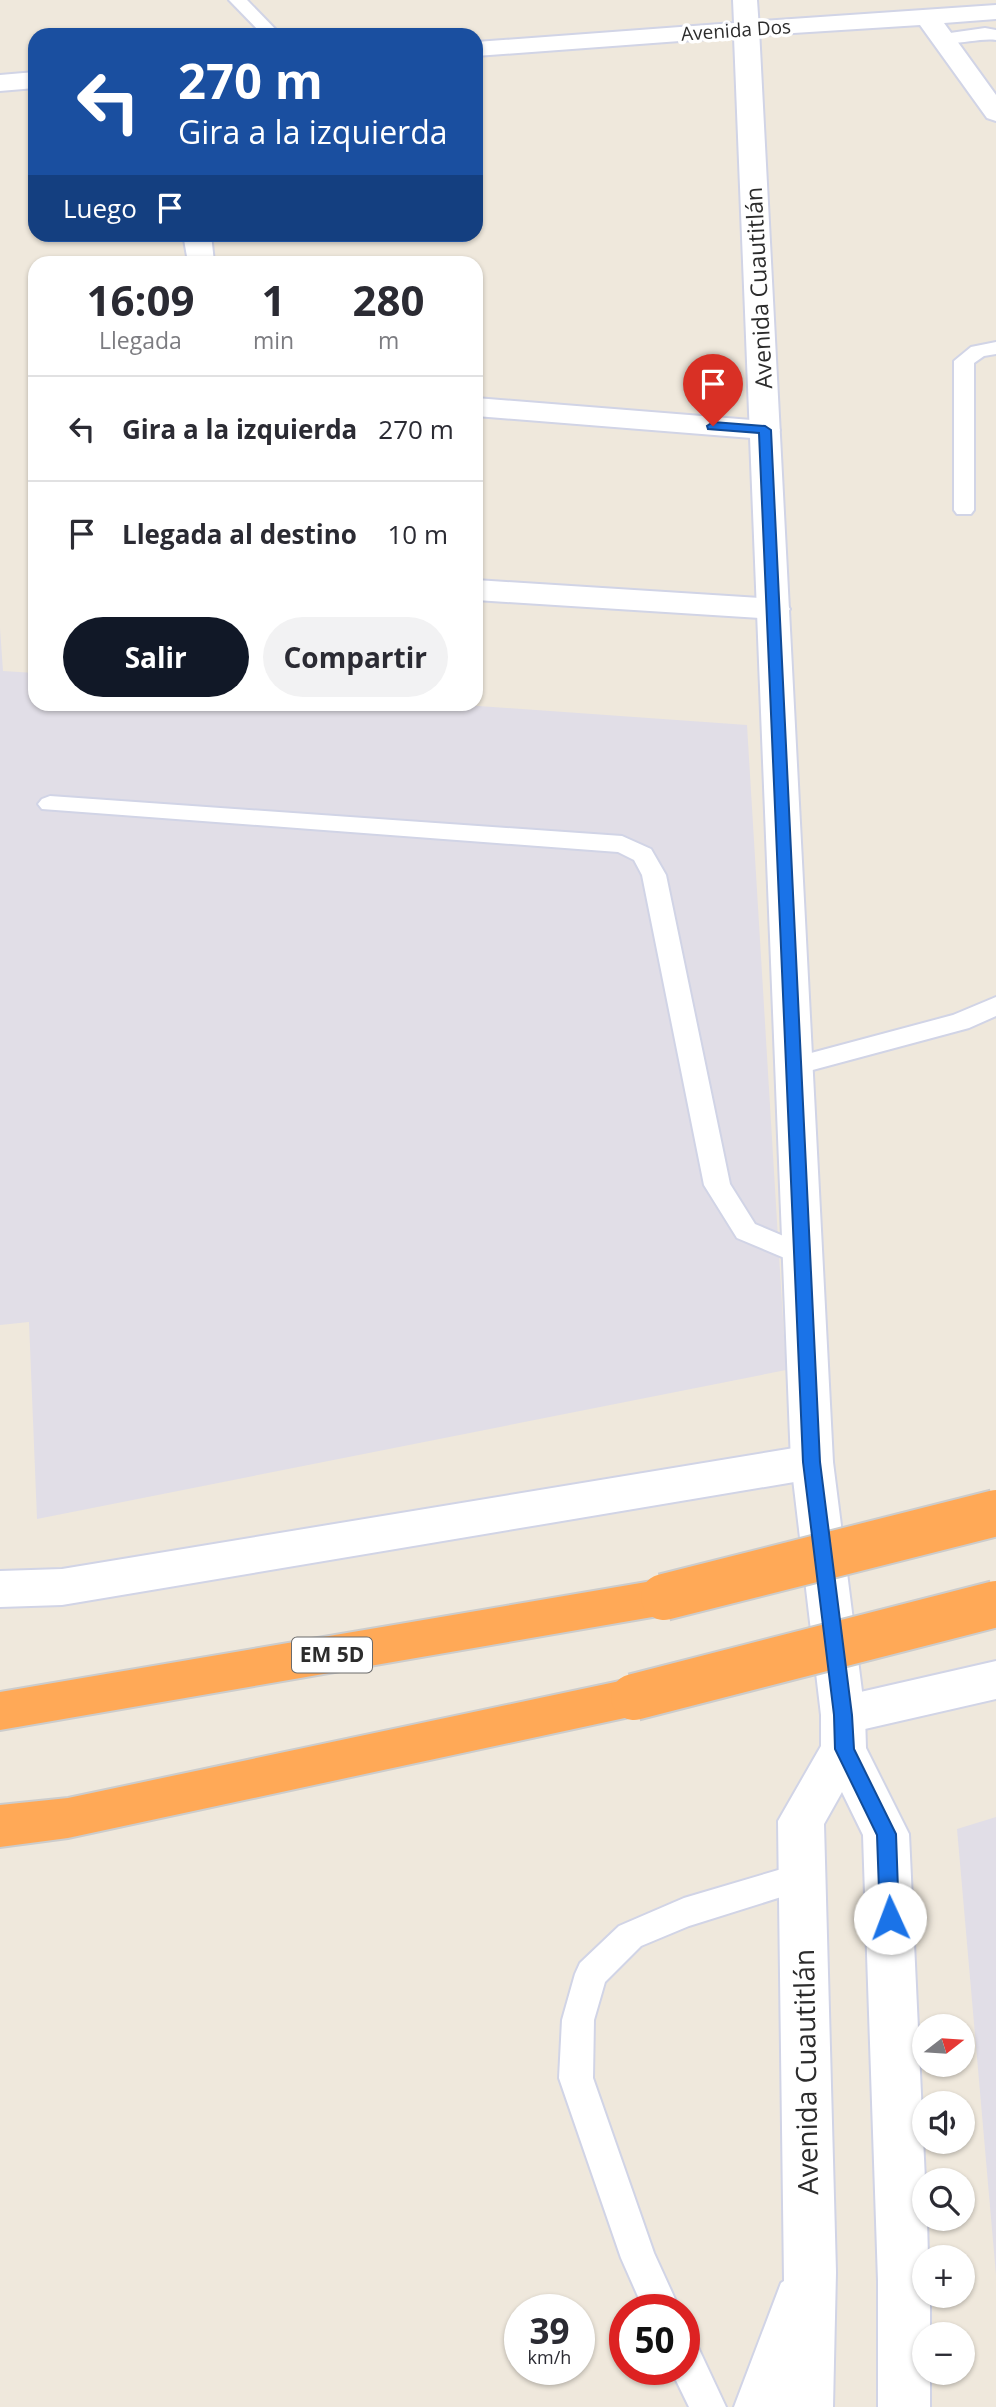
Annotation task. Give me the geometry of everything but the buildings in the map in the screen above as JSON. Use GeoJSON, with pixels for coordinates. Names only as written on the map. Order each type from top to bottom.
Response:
{"type":"FeatureCollection","features":[{"type":"Feature","properties":{"kind":"highway","name":"EM 5D"},"geometry":{"type":"LineString","coordinates":[[0,1711],[664,1597],[996,1513]]}},
{"type":"Feature","properties":{"kind":"highway"},"geometry":{"type":"LineString","coordinates":[[0,1826],[68,1818],[634,1697],[996,1604]]}},
{"type":"Feature","properties":{"kind":"main road","name":"Avenida Dos"},"geometry":{"type":"LineString","coordinates":[[483,48],[746,15],[927,17],[996,12]]}},
{"type":"Feature","properties":{"kind":"main road","name":"Avenida Cuautitlán"},"geometry":{"type":"LineString","coordinates":[[746,15],[812,1462],[844,1732],[886,1834],[904,2281],[904,2407]]}},
{"type":"Feature","properties":{"kind":"main road"},"geometry":{"type":"LineString","coordinates":[[927,17],[996,113]]}},
{"type":"Feature","properties":{"kind":"main road"},"geometry":{"type":"LineString","coordinates":[[0,83],[28,81]]}},
{"type":"Feature","properties":{"kind":"main road"},"geometry":{"type":"LineString","coordinates":[[483,408],[765,430]]}},
{"type":"Feature","properties":{"kind":"main road"},"geometry":{"type":"LineString","coordinates":[[483,590],[774,609]]}},
{"type":"Feature","properties":{"kind":"main road"},"geometry":{"type":"LineString","coordinates":[[0,1589],[61,1587],[812,1462]]}},
{"type":"Feature","properties":{"kind":"main road"},"geometry":{"type":"LineString","coordinates":[[844,1732],[996,1680]]}},
{"type":"Feature","properties":{"kind":"main road","name":"Avenida Cuautitlán"},"geometry":{"type":"LineString","coordinates":[[807,2407],[810,2272],[801,1821],[844,1732]]}},
{"type":"Feature","properties":{"kind":"main road"},"geometry":{"type":"LineString","coordinates":[[760,2407],[810,2272]]}},
{"type":"Feature","properties":{"kind":"main road"},"geometry":{"type":"LineString","coordinates":[[904,2281],[930,2407]]}},
{"type":"Feature","properties":{"kind":"lane"},"geometry":{"type":"LineString","coordinates":[[237,0],[266,28]]}},
{"type":"Feature","properties":{"kind":"lane"},"geometry":{"type":"LineString","coordinates":[[943,40],[985,33],[996,35]]}},
{"type":"Feature","properties":{"kind":"lane"},"geometry":{"type":"LineString","coordinates":[[964,510],[964,360],[978,351],[996,348]]}},
{"type":"Feature","properties":{"kind":"lane"},"geometry":{"type":"LineString","coordinates":[[50,804],[622,844],[642,855],[654,875],[717,1185],[746,1231],[803,1255]]}},
{"type":"Feature","properties":{"kind":"lane"},"geometry":{"type":"LineString","coordinates":[[794,1066],[960,1022],[996,1006]]}},
{"type":"Feature","properties":{"kind":"lane"},"geometry":{"type":"LineString","coordinates":[[655,2294],[638,2258],[576,2078],[578,2020],[591,1974],[630,1936],[684,1913],[802,1877]]}},
{"type":"Feature","properties":{"kind":"lane"},"geometry":{"type":"LineString","coordinates":[[697,2385],[708,2407]]}},
{"type":"Feature","properties":{"kind":"shaded area"},"geometry":{"type":"Polygon","coordinates":[[[0,628],[3,671],[28,673],[28,711],[483,711],[483,706],[747,725],[786,1370],[37,1519],[29,1322],[0,1325],[0,628]]]}},
{"type":"Feature","properties":{"kind":"shaded area"},"geometry":{"type":"Polygon","coordinates":[[[996,1817],[996,2275],[975,2014],[957,1829],[996,1817]]]}},
{"type":"Feature","properties":{"kind":"route"},"geometry":{"type":"LineString","coordinates":[[713,426],[765,430],[812,1462],[843,1715],[844,1749],[886,1834],[890,1918]]}}]}
